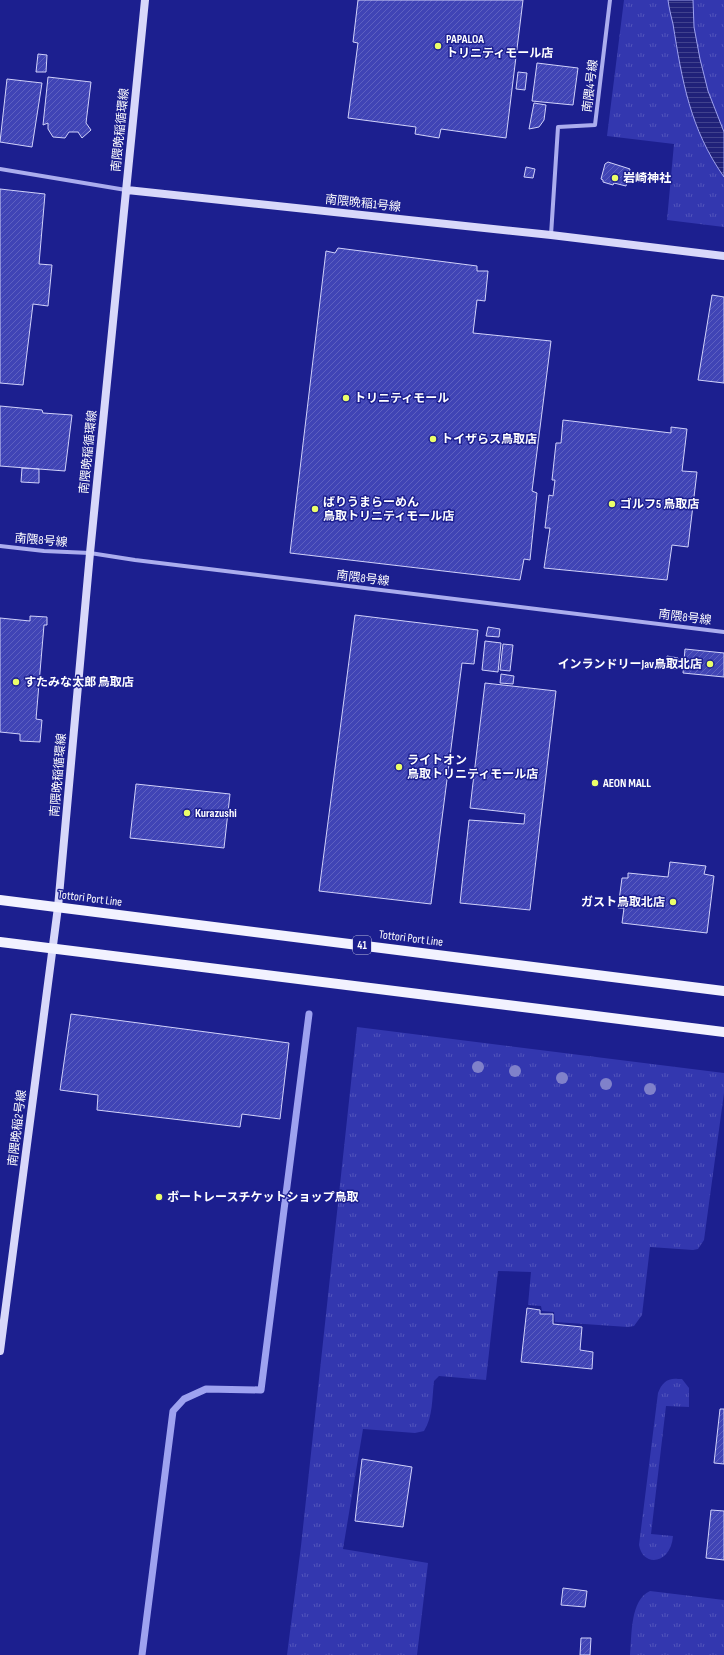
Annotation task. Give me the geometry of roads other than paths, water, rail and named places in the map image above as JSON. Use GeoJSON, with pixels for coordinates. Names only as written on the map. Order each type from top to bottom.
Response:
{"type":"FeatureCollection","features":[{"type":"Feature","properties":{"kind":"main road","name":"Tottori Port Line"},"geometry":{"type":"LineString","coordinates":[[0,900],[724,991]]}},
{"type":"Feature","properties":{"kind":"main road"},"geometry":{"type":"LineString","coordinates":[[0,942],[724,1032]]}},
{"type":"Feature","properties":{"kind":"street","name":"南隈晩稲循環線"},"geometry":{"type":"LineString","coordinates":[[58,907],[90,553],[145,0]]}},
{"type":"Feature","properties":{"kind":"street","name":"南隈4号線"},"geometry":{"type":"LineString","coordinates":[[551,235],[558,126],[595,125],[610,0]]}},
{"type":"Feature","properties":{"kind":"street","name":"南隈晩稲1号線"},"geometry":{"type":"LineString","coordinates":[[0,169],[127,190],[551,235],[724,256]]}},
{"type":"Feature","properties":{"kind":"street","name":"南隈8号線"},"geometry":{"type":"LineString","coordinates":[[0,546],[44,551],[90,553],[135,560],[724,632]]}},
{"type":"Feature","properties":{"kind":"street","name":"南隈晩稲2号線"},"geometry":{"type":"LineString","coordinates":[[0,1352],[58,907]]}},
{"type":"Feature","properties":{"kind":"waterway"},"geometry":{"type":"LineString","coordinates":[[142,1655],[173,1411],[184,1399],[206,1389],[261,1390],[309,1014]]}},
{"type":"Feature","properties":{"kind":"place","name":"PAPALOA トリニティモール店"},"geometry":{"type":"Point","coordinates":[438,46]}},
{"type":"Feature","properties":{"kind":"place","name":"岩崎神社"},"geometry":{"type":"Point","coordinates":[615,178]}},
{"type":"Feature","properties":{"kind":"place","name":"トリニティモール"},"geometry":{"type":"Point","coordinates":[346,398]}},
{"type":"Feature","properties":{"kind":"place","name":"トイザらス鳥取店"},"geometry":{"type":"Point","coordinates":[433,439]}},
{"type":"Feature","properties":{"kind":"place","name":"ゴルフ5 鳥取店"},"geometry":{"type":"Point","coordinates":[612,504]}},
{"type":"Feature","properties":{"kind":"place","name":"ばりうまらーめん 鳥取トリニティモール店"},"geometry":{"type":"Point","coordinates":[315,509]}},
{"type":"Feature","properties":{"kind":"place","name":"インランドリーJav鳥取北店"},"geometry":{"type":"Point","coordinates":[710,664]}},
{"type":"Feature","properties":{"kind":"place","name":"すたみな太郎 鳥取店"},"geometry":{"type":"Point","coordinates":[16,682]}},
{"type":"Feature","properties":{"kind":"place","name":"ライトオン 鳥取トリニティモール店"},"geometry":{"type":"Point","coordinates":[399,767]}},
{"type":"Feature","properties":{"kind":"place","name":"AEON MALL"},"geometry":{"type":"Point","coordinates":[595,783]}},
{"type":"Feature","properties":{"kind":"place","name":"Kurazushi"},"geometry":{"type":"Point","coordinates":[187,813]}},
{"type":"Feature","properties":{"kind":"place","name":"ガスト鳥取北店"},"geometry":{"type":"Point","coordinates":[673,902]}},
{"type":"Feature","properties":{"kind":"place","name":"ボートレースチケットショップ鳥取"},"geometry":{"type":"Point","coordinates":[159,1197]}}]}
